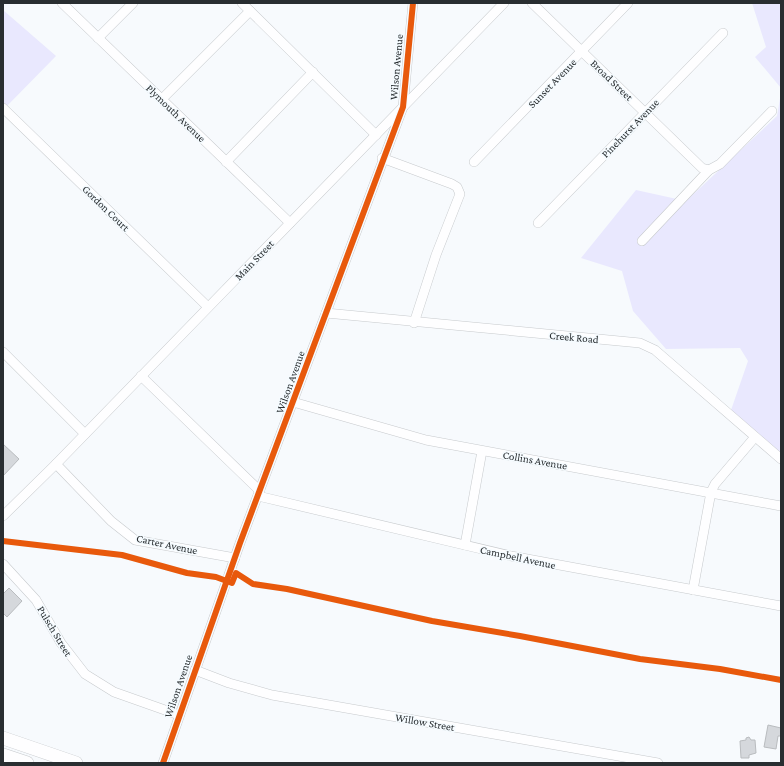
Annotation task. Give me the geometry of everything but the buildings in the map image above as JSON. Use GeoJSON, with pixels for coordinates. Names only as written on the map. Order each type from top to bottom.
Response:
{"type":"FeatureCollection","features":[{"type":"Feature","properties":{"kind":"highway"},"geometry":{"type":"LineString","coordinates":[[3,730],[8,739],[76,763]]}},
{"type":"Feature","properties":{"kind":"highway"},"geometry":{"type":"LineString","coordinates":[[3,755],[27,763]]}},
{"type":"Feature","properties":{"kind":"street","name":"Plymouth Avenue"},"geometry":{"type":"LineString","coordinates":[[62,3],[290,223]]}},
{"type":"Feature","properties":{"kind":"street"},"geometry":{"type":"LineString","coordinates":[[98,38],[133,3]]}},
{"type":"Feature","properties":{"kind":"street"},"geometry":{"type":"LineString","coordinates":[[242,3],[376,135]]}},
{"type":"Feature","properties":{"kind":"street","name":"Wilson Avenue"},"geometry":{"type":"LineString","coordinates":[[163,763],[235,558],[402,107],[413,3]]}},
{"type":"Feature","properties":{"kind":"street","name":"Main Street"},"geometry":{"type":"LineString","coordinates":[[3,516],[142,376],[504,3]]}},
{"type":"Feature","properties":{"kind":"street","name":"Broad Street"},"geometry":{"type":"LineString","coordinates":[[532,3],[702,168],[709,170]]}},
{"type":"Feature","properties":{"kind":"street","name":"Sunset Avenue"},"geometry":{"type":"LineString","coordinates":[[474,162],[628,3]]}},
{"type":"Feature","properties":{"kind":"street"},"geometry":{"type":"LineString","coordinates":[[162,99],[250,11]]}},
{"type":"Feature","properties":{"kind":"street","name":"Pinehurst Avenue"},"geometry":{"type":"LineString","coordinates":[[538,223],[723,33]]}},
{"type":"Feature","properties":{"kind":"street"},"geometry":{"type":"LineString","coordinates":[[226,162],[313,72]]}},
{"type":"Feature","properties":{"kind":"street","name":"Gordon Court"},"geometry":{"type":"LineString","coordinates":[[3,108],[208,307]]}},
{"type":"Feature","properties":{"kind":"street"},"geometry":{"type":"LineString","coordinates":[[642,241],[709,170],[720,164],[772,110]]}},
{"type":"Feature","properties":{"kind":"street"},"geometry":{"type":"LineString","coordinates":[[382,158],[452,184],[457,187],[460,194],[436,255],[414,323]]}},
{"type":"Feature","properties":{"kind":"street","name":"Creek Road"},"geometry":{"type":"LineString","coordinates":[[326,313],[414,323],[624,341],[646,345],[654,350],[781,460]]}},
{"type":"Feature","properties":{"kind":"street"},"geometry":{"type":"LineString","coordinates":[[3,352],[85,434]]}},
{"type":"Feature","properties":{"kind":"street"},"geometry":{"type":"LineString","coordinates":[[142,376],[259,494]]}},
{"type":"Feature","properties":{"kind":"street","name":"Collins Avenue"},"geometry":{"type":"LineString","coordinates":[[293,402],[426,440],[781,506]]}},
{"type":"Feature","properties":{"kind":"street"},"geometry":{"type":"LineString","coordinates":[[693,590],[711,492],[755,437]]}},
{"type":"Feature","properties":{"kind":"street"},"geometry":{"type":"LineString","coordinates":[[465,545],[482,451]]}},
{"type":"Feature","properties":{"kind":"street","name":"Carter Avenue"},"geometry":{"type":"LineString","coordinates":[[56,464],[111,521],[135,540],[235,558]]}},
{"type":"Feature","properties":{"kind":"street","name":"Campbell Avenue"},"geometry":{"type":"LineString","coordinates":[[259,494],[511,556],[781,606]]}},
{"type":"Feature","properties":{"kind":"street","name":"Pulsch Street"},"geometry":{"type":"LineString","coordinates":[[3,564],[36,600],[60,643],[85,674],[114,692],[179,715]]}},
{"type":"Feature","properties":{"kind":"street","name":"Willow Street"},"geometry":{"type":"LineString","coordinates":[[195,670],[229,683],[272,695],[658,763]]}},
{"type":"Feature","properties":{"kind":"shaded area"},"geometry":{"type":"Polygon","coordinates":[[[752,3],[781,3],[781,88],[755,57],[766,47],[752,3]]]}},
{"type":"Feature","properties":{"kind":"shaded area"},"geometry":{"type":"Polygon","coordinates":[[[3,10],[56,56],[3,110],[3,10]]]}},
{"type":"Feature","properties":{"kind":"shaded area"},"geometry":{"type":"Polygon","coordinates":[[[781,93],[781,453],[778,454],[730,413],[748,361],[740,348],[666,349],[633,311],[622,271],[581,258],[636,190],[686,201],[777,116],[781,93]]]}},
{"type":"Feature","properties":{"kind":"cycle path"},"geometry":{"type":"LineString","coordinates":[[163,763],[240,543],[403,107],[413,3]]}},
{"type":"Feature","properties":{"kind":"cycle path"},"geometry":{"type":"LineString","coordinates":[[3,541],[122,555],[187,573],[216,577],[232,583],[236,573],[253,584],[287,589],[432,621],[640,659],[720,669],[781,680]]}}]}
